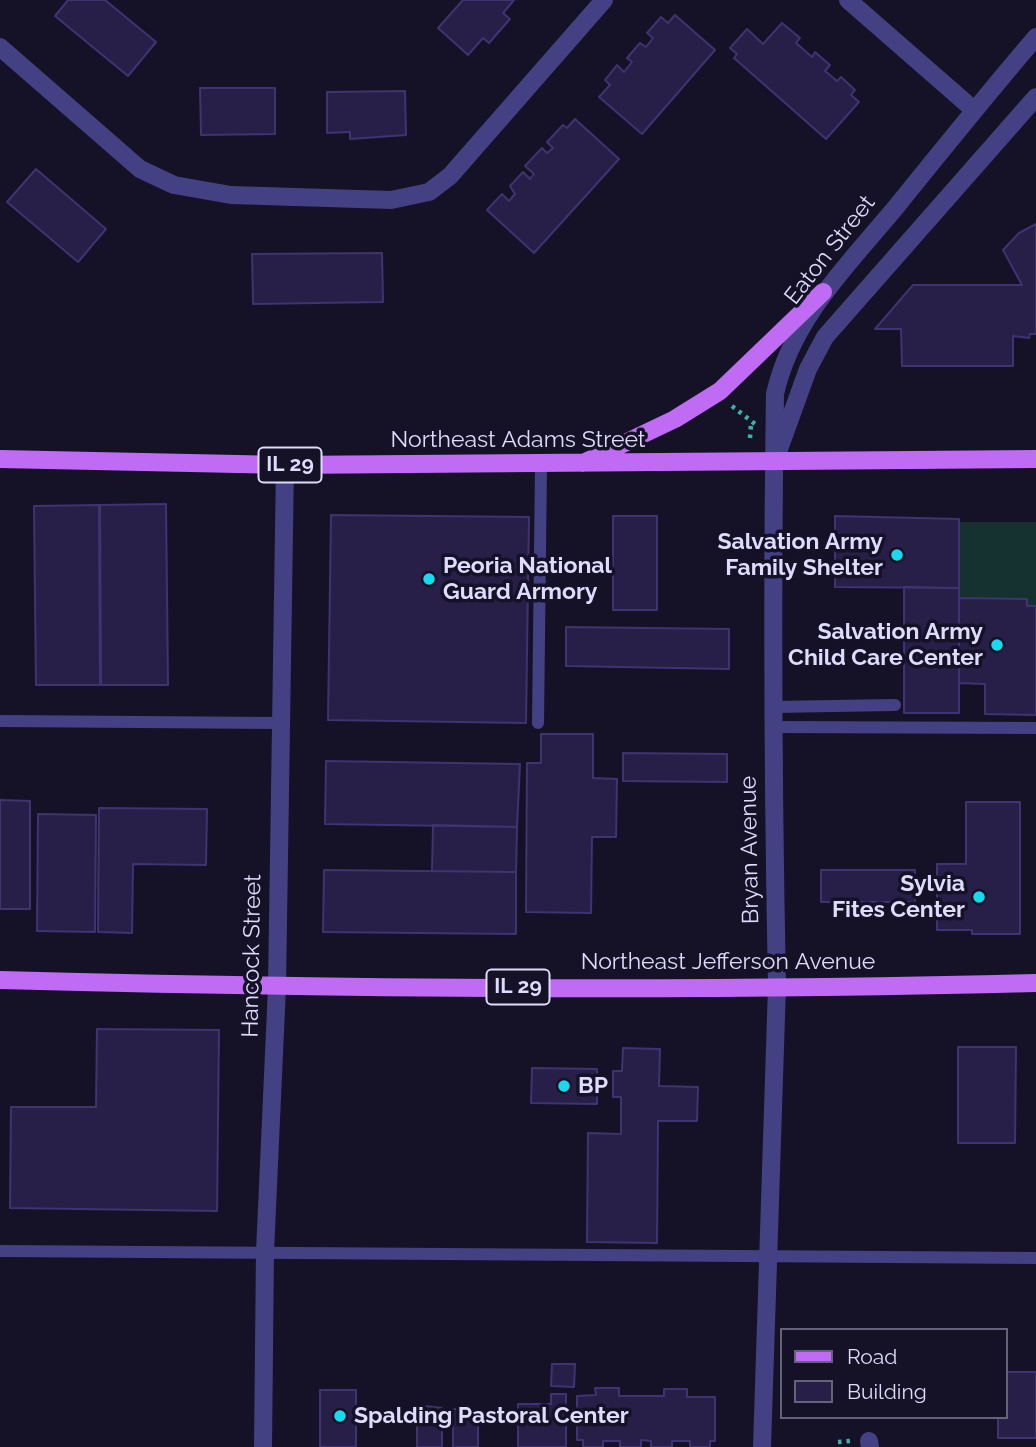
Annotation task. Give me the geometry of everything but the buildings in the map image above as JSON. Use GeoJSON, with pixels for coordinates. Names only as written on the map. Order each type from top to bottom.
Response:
{"type":"FeatureCollection","features":[{"type":"Feature","properties":{"kind":"main road"},"geometry":{"type":"LineString","coordinates":[[580,465],[675,419],[720,391],[824,292]]}},
{"type":"Feature","properties":{"kind":"main road","name":"Northeast Adams Street"},"geometry":{"type":"LineString","coordinates":[[0,459],[285,465],[580,465],[1036,459]]}},
{"type":"Feature","properties":{"kind":"main road","name":"Northeast Jefferson Avenue"},"geometry":{"type":"LineString","coordinates":[[0,980],[277,987],[777,986],[1036,982]]}},
{"type":"Feature","properties":{"kind":"street"},"geometry":{"type":"LineString","coordinates":[[0,47],[140,169],[174,185],[231,195],[391,200],[429,192],[450,176],[604,0]]}},
{"type":"Feature","properties":{"kind":"street"},"geometry":{"type":"LineString","coordinates":[[848,0],[974,110]]}},
{"type":"Feature","properties":{"kind":"street","name":"Eaton Street"},"geometry":{"type":"LineString","coordinates":[[774,461],[775,394],[780,372],[788,351],[824,292],[1036,37]]}},
{"type":"Feature","properties":{"kind":"street"},"geometry":{"type":"LineString","coordinates":[[774,461],[808,369],[825,337],[1036,97]]}},
{"type":"Feature","properties":{"kind":"street","name":"Bryan Avenue"},"geometry":{"type":"LineString","coordinates":[[762,1447],[777,986],[772,727],[774,461]]}},
{"type":"Feature","properties":{"kind":"street","name":"Hancock Street"},"geometry":{"type":"LineString","coordinates":[[263,1447],[265,1252],[277,987],[285,465]]}},
{"type":"Feature","properties":{"kind":"lane"},"geometry":{"type":"LineString","coordinates":[[538,723],[541,465]]}},
{"type":"Feature","properties":{"kind":"lane"},"geometry":{"type":"LineString","coordinates":[[773,707],[895,705]]}},
{"type":"Feature","properties":{"kind":"lane"},"geometry":{"type":"LineString","coordinates":[[0,721],[280,723]]}},
{"type":"Feature","properties":{"kind":"lane"},"geometry":{"type":"LineString","coordinates":[[772,727],[1036,728]]}},
{"type":"Feature","properties":{"kind":"lane"},"geometry":{"type":"LineString","coordinates":[[0,1251],[1036,1258]]}},
{"type":"Feature","properties":{"kind":"path"},"geometry":{"type":"LineString","coordinates":[[728,403],[751,424],[750,438]]}},
{"type":"Feature","properties":{"kind":"green space"},"geometry":{"type":"Polygon","coordinates":[[[959,522],[1036,522],[1036,606],[1027,606],[1027,599],[959,598],[959,522]]]}},
{"type":"Feature","properties":{"kind":"place","name":"Salvation Army Family Shelter"},"geometry":{"type":"Point","coordinates":[897,555]}},
{"type":"Feature","properties":{"kind":"place","name":"Peoria National Guard Armory"},"geometry":{"type":"Point","coordinates":[429,579]}},
{"type":"Feature","properties":{"kind":"place","name":"Salvation Army Child Care Center"},"geometry":{"type":"Point","coordinates":[997,645]}},
{"type":"Feature","properties":{"kind":"place","name":"Sylvia Fites Center"},"geometry":{"type":"Point","coordinates":[979,897]}},
{"type":"Feature","properties":{"kind":"place","name":"BP"},"geometry":{"type":"Point","coordinates":[564,1086]}},
{"type":"Feature","properties":{"kind":"place","name":"Spalding Pastoral Center"},"geometry":{"type":"Point","coordinates":[340,1416]}}]}
